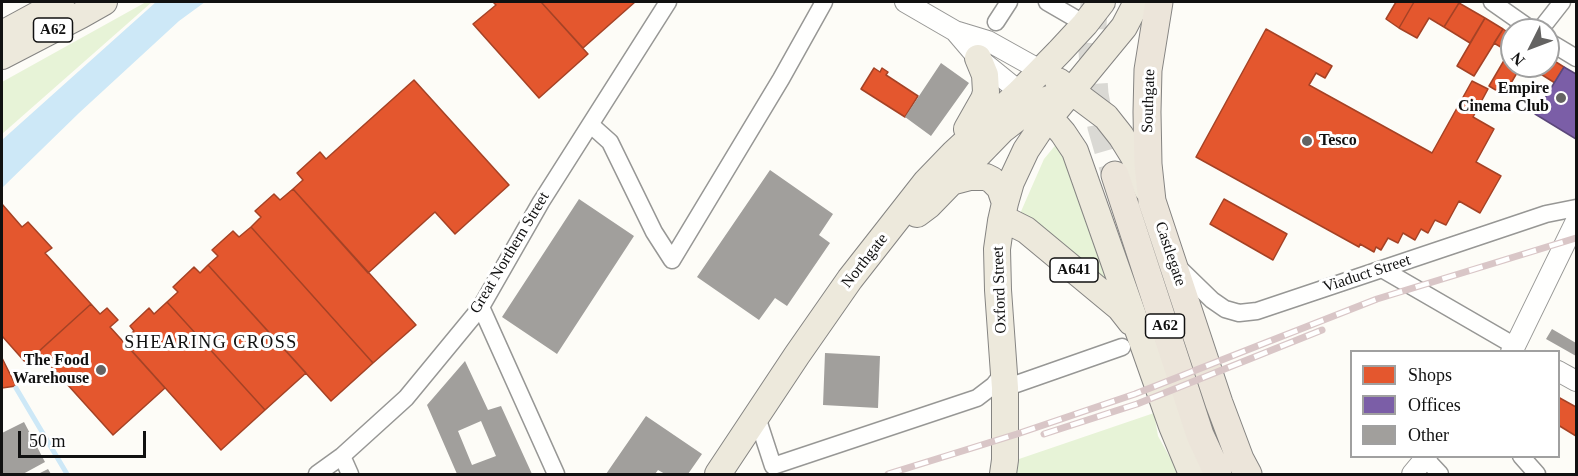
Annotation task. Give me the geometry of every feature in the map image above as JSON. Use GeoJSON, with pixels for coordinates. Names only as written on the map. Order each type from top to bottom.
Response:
{"type":"FeatureCollection","features":[{"type":"Feature","properties":{"kind":"highway","name":"Southgate"},"geometry":{"type":"LineString","coordinates":[[1152,201],[1148,164],[1148,70],[1159,2]]}},
{"type":"Feature","properties":{"kind":"highway","name":"Castlegate"},"geometry":{"type":"LineString","coordinates":[[1114,176],[1200,435],[1218,474]]}},
{"type":"Feature","properties":{"kind":"highway","name":"Castlegate"},"geometry":{"type":"LineString","coordinates":[[1152,201],[1219,403],[1248,474]]}},
{"type":"Feature","properties":{"kind":"main road","name":"A62"},"geometry":{"type":"LineString","coordinates":[[6,38],[61,2]]}},
{"type":"Feature","properties":{"kind":"main road","name":"A62"},"geometry":{"type":"LineString","coordinates":[[6,38],[81,15],[104,2]]}},
{"type":"Feature","properties":{"kind":"main road"},"geometry":{"type":"LineString","coordinates":[[1040,70],[1085,24],[1102,2]]}},
{"type":"Feature","properties":{"kind":"main road"},"geometry":{"type":"LineString","coordinates":[[872,252],[929,205],[1002,130],[1034,105],[1072,90],[1124,27],[1137,2]]}},
{"type":"Feature","properties":{"kind":"main road"},"geometry":{"type":"LineString","coordinates":[[954,153],[986,92],[985,75],[978,58]]}},
{"type":"Feature","properties":{"kind":"main road","name":"Castlegate"},"geometry":{"type":"LineString","coordinates":[[1040,70],[1100,111],[1121,136],[1134,157],[1152,201]]}},
{"type":"Feature","properties":{"kind":"main road","name":"Northgate"},"geometry":{"type":"LineString","coordinates":[[718,474],[843,288],[927,182],[954,153],[1034,105],[1040,70]]}},
{"type":"Feature","properties":{"kind":"main road","name":"A62"},"geometry":{"type":"LineString","coordinates":[[1034,105],[1063,133],[1075,151],[1130,339],[1172,426],[1192,474]]}},
{"type":"Feature","properties":{"kind":"main road","name":"Oxford Street"},"geometry":{"type":"LineString","coordinates":[[1003,474],[1005,380],[997,249],[1011,182],[1026,150],[1034,105]]}},
{"type":"Feature","properties":{"kind":"main road"},"geometry":{"type":"LineString","coordinates":[[951,182],[970,177],[986,177],[992,180],[1000,188],[1003,212]]}},
{"type":"Feature","properties":{"kind":"main road","name":"A641"},"geometry":{"type":"LineString","coordinates":[[1003,212],[1010,222],[1026,230],[1120,308],[1130,339]]}},
{"type":"Feature","properties":{"kind":"street","name":"Great Northern Street"},"geometry":{"type":"LineString","coordinates":[[317,474],[342,456],[406,398],[480,307],[541,202],[668,2]]}},
{"type":"Feature","properties":{"kind":"street"},"geometry":{"type":"LineString","coordinates":[[591,125],[610,142],[654,232],[672,260],[781,80],[824,2]]}},
{"type":"Feature","properties":{"kind":"street"},"geometry":{"type":"LineString","coordinates":[[905,2],[955,31],[988,41],[1040,70]]}},
{"type":"Feature","properties":{"kind":"street"},"geometry":{"type":"LineString","coordinates":[[996,22],[1009,2]]}},
{"type":"Feature","properties":{"kind":"street"},"geometry":{"type":"LineString","coordinates":[[1047,2],[1085,24]]}},
{"type":"Feature","properties":{"kind":"street"},"geometry":{"type":"LineString","coordinates":[[1492,2],[1515,18]]}},
{"type":"Feature","properties":{"kind":"street"},"geometry":{"type":"LineString","coordinates":[[1549,18],[1562,2]]}},
{"type":"Feature","properties":{"kind":"street"},"geometry":{"type":"LineString","coordinates":[[955,31],[978,58],[1034,105]]}},
{"type":"Feature","properties":{"kind":"street"},"geometry":{"type":"LineString","coordinates":[[1560,48],[1576,58]]}},
{"type":"Feature","properties":{"kind":"street","name":"Viaduct Street"},"geometry":{"type":"LineString","coordinates":[[1173,262],[1212,300],[1225,309],[1239,313],[1257,311],[1546,214],[1576,208]]}},
{"type":"Feature","properties":{"kind":"street"},"geometry":{"type":"LineString","coordinates":[[1382,269],[1517,350],[1576,221]]}},
{"type":"Feature","properties":{"kind":"street"},"geometry":{"type":"LineString","coordinates":[[480,307],[556,474]]}},
{"type":"Feature","properties":{"kind":"street"},"geometry":{"type":"LineString","coordinates":[[757,417],[772,466],[976,398],[1005,380],[1130,339]]}},
{"type":"Feature","properties":{"kind":"street"},"geometry":{"type":"LineString","coordinates":[[1560,372],[1576,381]]}},
{"type":"Feature","properties":{"kind":"street"},"geometry":{"type":"LineString","coordinates":[[342,456],[351,474]]}},
{"type":"Feature","properties":{"kind":"street"},"geometry":{"type":"LineString","coordinates":[[1412,474],[1425,458]]}},
{"type":"Feature","properties":{"kind":"street"},"geometry":{"type":"LineString","coordinates":[[1427,458],[1440,474]]}},
{"type":"Feature","properties":{"kind":"street"},"geometry":{"type":"LineString","coordinates":[[1523,458],[1538,474]]}},
{"type":"Feature","properties":{"kind":"green space"},"geometry":{"type":"Polygon","coordinates":[[[146,2],[152,2],[2,134],[2,82],[146,2]]]}},
{"type":"Feature","properties":{"kind":"green space"},"geometry":{"type":"Polygon","coordinates":[[[1058,142],[1067,161],[1108,286],[1019,216],[1044,159],[1058,142]]]}},
{"type":"Feature","properties":{"kind":"green space"},"geometry":{"type":"Polygon","coordinates":[[[1154,413],[1158,436],[1179,474],[1017,474],[1019,459],[1154,413]]]}},
{"type":"Feature","properties":{"kind":"water"},"geometry":{"type":"Polygon","coordinates":[[[156,2],[205,2],[179,21],[2,188],[2,140],[156,2]]]}},
{"type":"Feature","properties":{"kind":"building: Shops"},"geometry":{"type":"Polygon","coordinates":[[[493,2],[541,2],[588,54],[539,98],[473,24],[496,5],[493,2]]]}},
{"type":"Feature","properties":{"kind":"building: Shops"},"geometry":{"type":"Polygon","coordinates":[[[541,2],[635,2],[583,48],[541,2]]]}},
{"type":"Feature","properties":{"kind":"building: Shops"},"geometry":{"type":"Polygon","coordinates":[[[1396,2],[1414,2],[1399,28],[1386,19],[1396,2]]]}},
{"type":"Feature","properties":{"kind":"building: Shops"},"geometry":{"type":"Polygon","coordinates":[[[1414,2],[1459,3],[1444,27],[1429,18],[1417,38],[1399,28],[1414,2]]]}},
{"type":"Feature","properties":{"kind":"building: Shops"},"geometry":{"type":"Polygon","coordinates":[[[1459,3],[1485,18],[1470,43],[1444,27],[1459,3]]]}},
{"type":"Feature","properties":{"kind":"building: Shops"},"geometry":{"type":"Polygon","coordinates":[[[1485,18],[1500,27],[1500,34],[1474,76],[1457,66],[1485,18]]]}},
{"type":"Feature","properties":{"kind":"building: Shops","name":"Tesco"},"geometry":{"type":"Polygon","coordinates":[[[1266,29],[1332,66],[1325,78],[1316,73],[1309,85],[1432,153],[1472,81],[1488,89],[1473,117],[1494,129],[1476,162],[1501,176],[1480,213],[1459,201],[1446,225],[1435,220],[1428,233],[1421,229],[1415,240],[1403,233],[1398,243],[1388,238],[1381,250],[1376,247],[1374,252],[1360,244],[1359,247],[1196,157],[1266,29]]]}},
{"type":"Feature","properties":{"kind":"building: Shops"},"geometry":{"type":"Polygon","coordinates":[[[1500,34],[1500,47],[1494,43],[1500,34]]]}},
{"type":"Feature","properties":{"kind":"building: Shops"},"geometry":{"type":"Polygon","coordinates":[[[1500,67],[1500,78],[1514,78],[1504,95],[1489,86],[1500,67]]]}},
{"type":"Feature","properties":{"kind":"building: Shops"},"geometry":{"type":"Polygon","coordinates":[[[874,68],[880,72],[882,68],[888,72],[886,75],[918,96],[905,117],[861,89],[874,68]]]}},
{"type":"Feature","properties":{"kind":"building: Shops"},"geometry":{"type":"Polygon","coordinates":[[[1547,78],[1558,78],[1555,83],[1547,78]]]}},
{"type":"Feature","properties":{"kind":"building: Shops"},"geometry":{"type":"Polygon","coordinates":[[[414,80],[509,185],[455,234],[435,212],[368,273],[293,189],[303,180],[297,173],[320,152],[326,159],[414,80]]]}},
{"type":"Feature","properties":{"kind":"building: Shops"},"geometry":{"type":"Polygon","coordinates":[[[293,189],[416,325],[373,363],[251,227],[261,217],[255,211],[274,194],[280,200],[293,189]]]}},
{"type":"Feature","properties":{"kind":"building: Shops"},"geometry":{"type":"Polygon","coordinates":[[[1224,199],[1287,234],[1273,260],[1210,224],[1224,199]]]}},
{"type":"Feature","properties":{"kind":"building: Shops"},"geometry":{"type":"Polygon","coordinates":[[[2,204],[22,227],[28,222],[52,248],[45,253],[91,304],[26,363],[2,336],[2,204]]]}},
{"type":"Feature","properties":{"kind":"building: Shops"},"geometry":{"type":"Polygon","coordinates":[[[251,227],[373,363],[331,401],[208,265],[218,256],[212,250],[233,231],[239,237],[251,227]]]}},
{"type":"Feature","properties":{"kind":"building: Shops"},"geometry":{"type":"Polygon","coordinates":[[[208,265],[306,373],[265,410],[167,302],[178,292],[173,287],[194,267],[200,273],[208,265]]]}},
{"type":"Feature","properties":{"kind":"building: Shops"},"geometry":{"type":"Polygon","coordinates":[[[167,302],[265,410],[221,450],[123,341],[134,331],[130,326],[149,308],[154,314],[167,302]]]}},
{"type":"Feature","properties":{"kind":"building: Shops","name":"The Food Warehouse"},"geometry":{"type":"Polygon","coordinates":[[[91,304],[100,314],[107,308],[118,320],[110,327],[165,388],[113,435],[38,352],[91,304]]]}},
{"type":"Feature","properties":{"kind":"building: Shops"},"geometry":{"type":"Polygon","coordinates":[[[2,358],[16,386],[2,388],[2,358]]]}},
{"type":"Feature","properties":{"kind":"building: Shops"},"geometry":{"type":"Polygon","coordinates":[[[1560,398],[1576,407],[1576,436],[1560,426],[1560,398]]]}},
{"type":"Feature","properties":{"kind":"building: Offices","name":"Empire Cinema Club"},"geometry":{"type":"Polygon","coordinates":[[[1564,67],[1576,74],[1576,139],[1535,114],[1557,78],[1560,78],[1564,67]]]}},
{"type":"Feature","properties":{"kind":"building: Other"},"geometry":{"type":"Polygon","coordinates":[[[941,63],[969,83],[931,136],[905,117],[941,63]]]}},
{"type":"Feature","properties":{"kind":"building: Other"},"geometry":{"type":"Polygon","coordinates":[[[770,170],[833,214],[819,235],[830,243],[787,306],[775,298],[759,320],[697,277],[770,170]]]}},
{"type":"Feature","properties":{"kind":"building: Other"},"geometry":{"type":"Polygon","coordinates":[[[579,199],[634,236],[557,354],[502,317],[579,199]]]}},
{"type":"Feature","properties":{"kind":"building: Other"},"geometry":{"type":"Polygon","coordinates":[[[1552,329],[1576,343],[1576,356],[1546,339],[1552,329]]]}},
{"type":"Feature","properties":{"kind":"building: Other"},"geometry":{"type":"Polygon","coordinates":[[[825,353],[880,356],[878,408],[823,405],[825,353]]]}},
{"type":"Feature","properties":{"kind":"building: Other"},"geometry":{"type":"Polygon","coordinates":[[[465,361],[488,410],[501,406],[532,474],[457,474],[427,405],[465,361]],[[481,421],[458,431],[472,465],[496,456],[481,421]]]}},
{"type":"Feature","properties":{"kind":"building: Other"},"geometry":{"type":"Polygon","coordinates":[[[646,416],[702,454],[688,474],[665,474],[658,470],[655,474],[606,474],[646,416]]]}},
{"type":"Feature","properties":{"kind":"building: Other"},"geometry":{"type":"Polygon","coordinates":[[[24,422],[45,462],[23,474],[2,474],[2,433],[24,422]]]}},
{"type":"Feature","properties":{"kind":"building: Other"},"geometry":{"type":"Polygon","coordinates":[[[48,469],[51,474],[38,474],[48,469]]]}},
{"type":"Feature","properties":{"kind":"waterway"},"geometry":{"type":"LineString","coordinates":[[16,388],[67,474]]}},
{"type":"Feature","properties":{"kind":"tunnel"},"geometry":{"type":"LineString","coordinates":[[1094,2],[1092,52],[1095,94],[1101,127],[1115,175]]}},
{"type":"Feature","properties":{"kind":"railway"},"geometry":{"type":"LineString","coordinates":[[888,474],[1135,394],[1377,299],[1576,238]]}},
{"type":"Feature","properties":{"kind":"railway"},"geometry":{"type":"LineString","coordinates":[[1044,434],[1137,404],[1322,330]]}},
{"type":"Feature","properties":{"kind":"place","name":"Empire Cinema Club"},"geometry":{"type":"Point","coordinates":[1561,98]}},
{"type":"Feature","properties":{"kind":"place","name":"Tesco"},"geometry":{"type":"Point","coordinates":[1307,141]}},
{"type":"Feature","properties":{"kind":"place","name":"The Food Warehouse"},"geometry":{"type":"Point","coordinates":[101,370]}},
{"type":"Feature","properties":{"kind":"district","name":"SHEARING CROSS"},"geometry":{"type":"Point","coordinates":[211,343]}}]}
